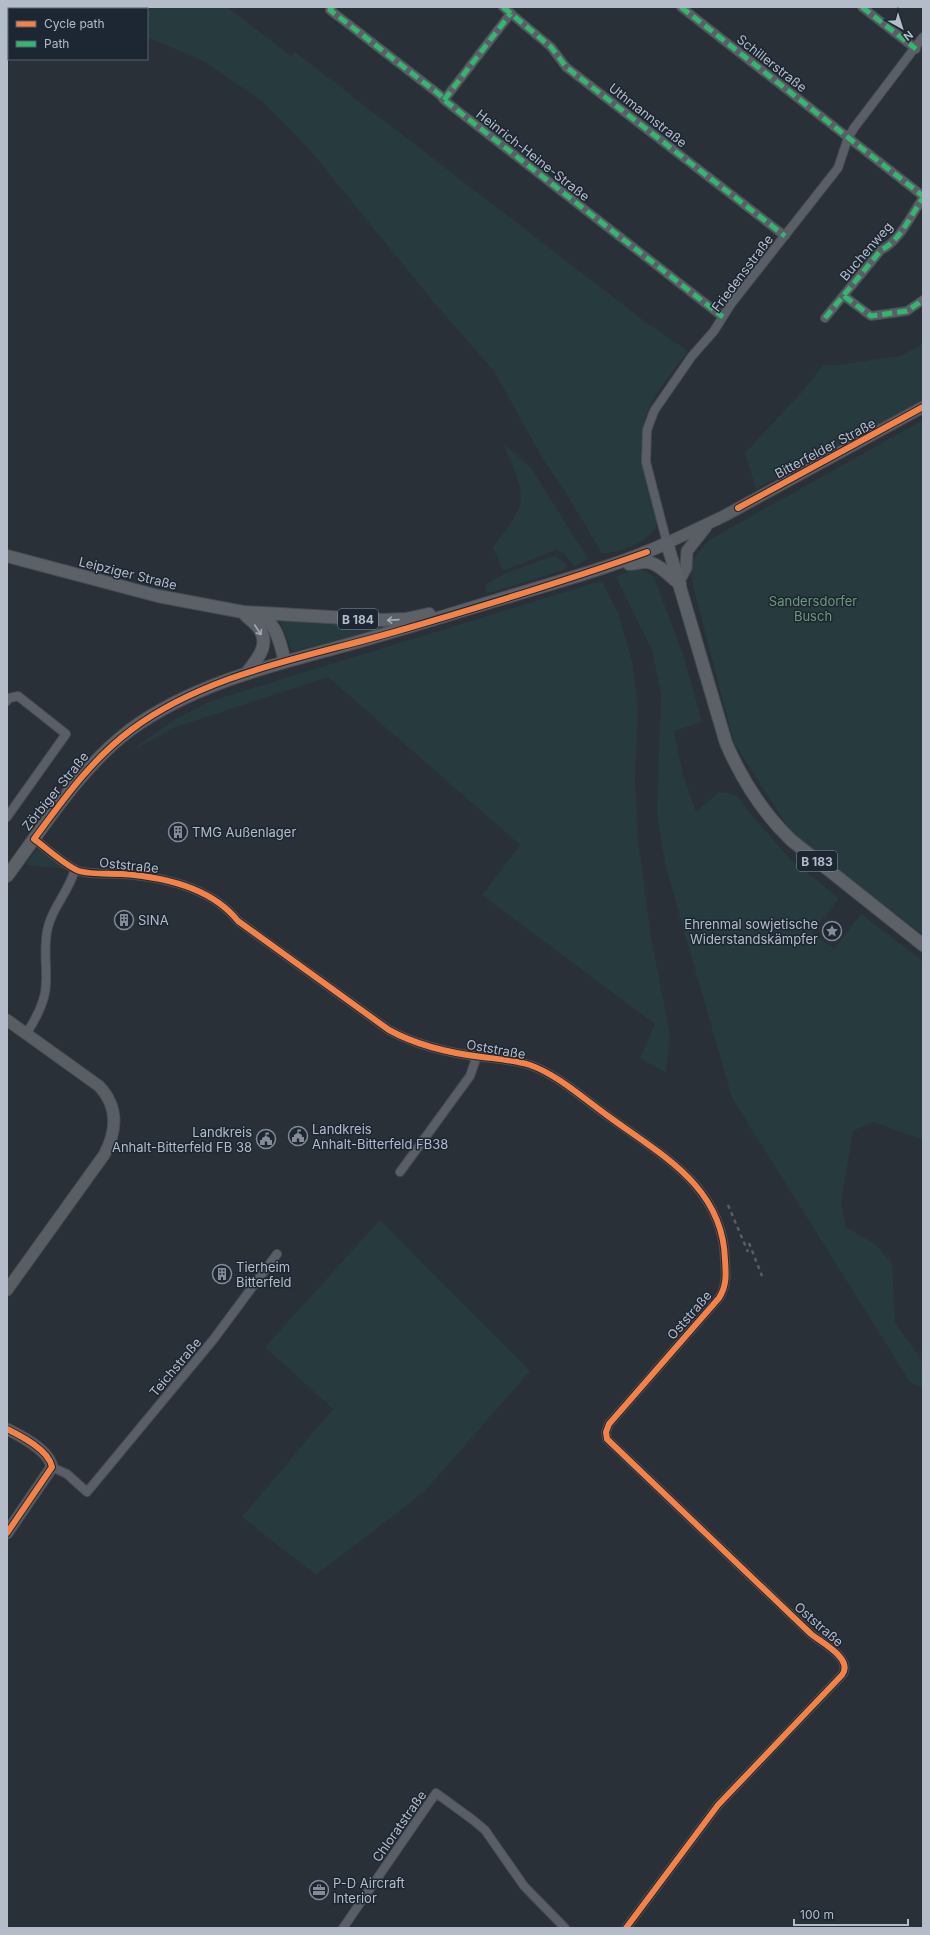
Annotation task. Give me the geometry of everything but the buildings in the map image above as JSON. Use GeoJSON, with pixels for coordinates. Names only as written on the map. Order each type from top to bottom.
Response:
{"type":"FeatureCollection","features":[{"type":"Feature","properties":{"kind":"main road","name":"Zörbiger Straße"},"geometry":{"type":"LineString","coordinates":[[7,876],[81,776],[104,752],[130,730],[164,709],[192,695],[246,674],[459,612],[590,571],[667,543]]}},
{"type":"Feature","properties":{"kind":"main road","name":"B 183"},"geometry":{"type":"LineString","coordinates":[[667,543],[680,582],[726,743],[738,770],[757,800],[774,823],[791,840],[923,945]]}},
{"type":"Feature","properties":{"kind":"main road","name":"Leipziger Straße"},"geometry":{"type":"LineString","coordinates":[[7,556],[158,596],[242,612]]}},
{"type":"Feature","properties":{"kind":"main road"},"geometry":{"type":"LineString","coordinates":[[617,562],[630,564],[646,562],[652,563],[659,566],[680,582]]}},
{"type":"Feature","properties":{"kind":"main road","name":"B 184"},"geometry":{"type":"LineString","coordinates":[[242,612],[382,620],[406,619],[442,610],[459,612]]}},
{"type":"Feature","properties":{"kind":"main road"},"geometry":{"type":"LineString","coordinates":[[242,612],[259,630],[264,643],[261,653],[246,674]]}},
{"type":"Feature","properties":{"kind":"main road"},"geometry":{"type":"LineString","coordinates":[[256,613],[265,618],[273,626],[284,662]]}},
{"type":"Feature","properties":{"kind":"street","name":"Uthmannstraße"},"geometry":{"type":"LineString","coordinates":[[503,7],[556,52],[561,62],[566,67],[785,236]]}},
{"type":"Feature","properties":{"kind":"street","name":"Schillerstraße"},"geometry":{"type":"LineString","coordinates":[[681,7],[923,197]]}},
{"type":"Feature","properties":{"kind":"street"},"geometry":{"type":"LineString","coordinates":[[862,7],[916,49]]}},
{"type":"Feature","properties":{"kind":"street","name":"Heinrich-Heine-Straße"},"geometry":{"type":"LineString","coordinates":[[331,9],[440,95],[444,100],[723,317]]}},
{"type":"Feature","properties":{"kind":"street"},"geometry":{"type":"LineString","coordinates":[[444,100],[511,13]]}},
{"type":"Feature","properties":{"kind":"street","name":"Friedensstraße"},"geometry":{"type":"LineString","coordinates":[[667,543],[646,462],[647,430],[654,411],[662,397],[723,317],[731,304],[838,168],[848,138],[916,49],[923,37]]}},
{"type":"Feature","properties":{"kind":"street","name":"Buchenweg"},"geometry":{"type":"LineString","coordinates":[[825,318],[881,250],[888,247],[909,220],[923,197]]}},
{"type":"Feature","properties":{"kind":"street"},"geometry":{"type":"LineString","coordinates":[[844,296],[871,316],[907,311],[923,300]]}},
{"type":"Feature","properties":{"kind":"street","name":"Bitterfelder Straße"},"geometry":{"type":"LineString","coordinates":[[667,543],[709,524],[923,408]]}},
{"type":"Feature","properties":{"kind":"street"},"geometry":{"type":"LineString","coordinates":[[680,582],[686,568],[687,550],[709,524]]}},
{"type":"Feature","properties":{"kind":"street"},"geometry":{"type":"LineString","coordinates":[[7,701],[9,698],[18,696],[66,734],[7,817]]}},
{"type":"Feature","properties":{"kind":"street","name":"Oststraße"},"geometry":{"type":"LineString","coordinates":[[34,839],[75,869],[83,871],[148,876],[176,883],[204,893],[226,908],[238,921],[390,1030],[420,1044],[477,1056],[519,1062],[530,1065],[551,1076],[681,1169],[705,1195],[724,1237],[726,1272],[724,1290],[719,1298],[609,1424],[606,1432],[607,1439],[811,1634],[841,1657],[845,1663],[845,1670],[842,1675],[718,1805],[626,1928]]}},
{"type":"Feature","properties":{"kind":"street"},"geometry":{"type":"LineString","coordinates":[[26,1034],[36,1018],[45,993],[45,955],[49,923],[75,869]]}},
{"type":"Feature","properties":{"kind":"street"},"geometry":{"type":"LineString","coordinates":[[7,1020],[95,1083],[106,1094],[113,1108],[114,1127],[108,1148],[7,1290]]}},
{"type":"Feature","properties":{"kind":"street"},"geometry":{"type":"LineString","coordinates":[[400,1172],[470,1076],[477,1056]]}},
{"type":"Feature","properties":{"kind":"street","name":"Teichstraße"},"geometry":{"type":"LineString","coordinates":[[52,1466],[67,1474],[87,1492],[213,1340],[277,1254]]}},
{"type":"Feature","properties":{"kind":"street"},"geometry":{"type":"LineString","coordinates":[[7,1429],[40,1449],[51,1462],[52,1466],[7,1533]]}},
{"type":"Feature","properties":{"kind":"street","name":"Chloratstraße"},"geometry":{"type":"LineString","coordinates":[[343,1928],[436,1793],[467,1815],[484,1830],[524,1886],[565,1928]]}},
{"type":"Feature","properties":{"kind":"green space"},"geometry":{"type":"Polygon","coordinates":[[[73,7],[227,7],[291,56],[295,52],[648,324],[688,351],[655,396],[643,426],[642,456],[656,517],[656,525],[653,532],[632,546],[608,553],[602,553],[563,488],[543,459],[494,371],[436,305],[309,149],[261,100],[203,61],[148,37],[148,8],[73,7]]]}},
{"type":"Feature","properties":{"kind":"green space"},"geometry":{"type":"Polygon","coordinates":[[[923,343],[923,401],[756,489],[745,453],[802,392],[823,365],[839,365],[903,355],[923,343]]]}},
{"type":"Feature","properties":{"kind":"green space","name":"Sandersdorfer Busch"},"geometry":{"type":"Polygon","coordinates":[[[923,420],[923,935],[793,835],[734,743],[692,582],[689,564],[709,540],[923,420]]]}},
{"type":"Feature","properties":{"kind":"green space"},"geometry":{"type":"Polygon","coordinates":[[[504,444],[531,468],[588,559],[575,566],[563,553],[556,550],[503,571],[493,547],[515,516],[521,497],[516,474],[504,444]]]}},
{"type":"Feature","properties":{"kind":"green space"},"geometry":{"type":"Polygon","coordinates":[[[556,556],[565,563],[567,567],[564,570],[486,594],[485,585],[502,575],[549,557],[556,556]]]}},
{"type":"Feature","properties":{"kind":"green space"},"geometry":{"type":"Polygon","coordinates":[[[632,570],[645,571],[655,580],[684,657],[702,722],[674,731],[683,775],[696,812],[719,792],[737,796],[753,817],[790,859],[839,898],[812,933],[834,949],[861,914],[923,961],[923,1140],[873,1122],[853,1131],[841,1203],[846,1227],[876,1245],[892,1263],[895,1323],[921,1359],[923,1367],[923,1388],[910,1382],[732,1098],[666,868],[657,814],[661,694],[652,650],[616,577],[632,570]]]}},
{"type":"Feature","properties":{"kind":"green space"},"geometry":{"type":"Polygon","coordinates":[[[602,582],[618,613],[632,661],[638,706],[635,777],[638,840],[651,937],[670,1035],[666,1073],[640,1058],[655,1024],[482,895],[520,845],[328,677],[176,727],[128,753],[172,721],[211,701],[594,583],[602,582]]]}},
{"type":"Feature","properties":{"kind":"green space"},"geometry":{"type":"Polygon","coordinates":[[[278,616],[381,623],[398,626],[292,651],[278,616]]]}},
{"type":"Feature","properties":{"kind":"green space"},"geometry":{"type":"Polygon","coordinates":[[[36,850],[44,851],[67,869],[25,865],[36,850]]]}},
{"type":"Feature","properties":{"kind":"green space"},"geometry":{"type":"Polygon","coordinates":[[[380,1220],[530,1371],[425,1491],[316,1575],[242,1517],[333,1409],[265,1347],[380,1220]]]}},
{"type":"Feature","properties":{"kind":"railway"},"geometry":{"type":"LineString","coordinates":[[728,1205],[748,1252]]}},
{"type":"Feature","properties":{"kind":"railway"},"geometry":{"type":"LineString","coordinates":[[749,1243],[762,1276]]}},
{"type":"Feature","properties":{"kind":"marked path"},"geometry":{"type":"LineString","coordinates":[[332,7],[330,10],[723,317]]}},
{"type":"Feature","properties":{"kind":"marked path"},"geometry":{"type":"LineString","coordinates":[[503,7],[551,47],[566,67],[785,236]]}},
{"type":"Feature","properties":{"kind":"marked path"},"geometry":{"type":"LineString","coordinates":[[681,7],[923,196]]}},
{"type":"Feature","properties":{"kind":"marked path"},"geometry":{"type":"LineString","coordinates":[[862,7],[916,49]]}},
{"type":"Feature","properties":{"kind":"marked path"},"geometry":{"type":"LineString","coordinates":[[444,100],[511,13]]}},
{"type":"Feature","properties":{"kind":"marked path"},"geometry":{"type":"LineString","coordinates":[[825,318],[881,250],[888,246],[905,227],[923,198]]}},
{"type":"Feature","properties":{"kind":"marked path"},"geometry":{"type":"LineString","coordinates":[[844,296],[871,316],[907,311],[923,300]]}},
{"type":"Feature","properties":{"kind":"cycle path"},"geometry":{"type":"LineString","coordinates":[[738,508],[923,407]]}},
{"type":"Feature","properties":{"kind":"cycle path"},"geometry":{"type":"LineString","coordinates":[[626,1928],[718,1805],[842,1675],[845,1669],[844,1663],[835,1652],[811,1634],[607,1439],[606,1432],[609,1424],[722,1293],[726,1270],[725,1260],[722,1234],[713,1212],[701,1192],[686,1175],[668,1159],[551,1075],[524,1063],[446,1051],[422,1045],[400,1036],[389,1030],[238,921],[227,909],[201,892],[170,881],[138,875],[89,873],[79,871],[62,861],[34,839],[78,781],[103,754],[131,730],[160,711],[191,695],[223,681],[256,670],[455,614],[552,584],[647,552]]}},
{"type":"Feature","properties":{"kind":"cycle path"},"geometry":{"type":"LineString","coordinates":[[7,1429],[40,1449],[46,1455],[52,1467],[7,1533]]}},
{"type":"Feature","properties":{"kind":"place","name":"TMG Außenlager"},"geometry":{"type":"Point","coordinates":[178,832]}},
{"type":"Feature","properties":{"kind":"place","name":"SINA"},"geometry":{"type":"Point","coordinates":[124,920]}},
{"type":"Feature","properties":{"kind":"place","name":"Ehrenmal sowjetische Widerstandskämpfer"},"geometry":{"type":"Point","coordinates":[832,931]}},
{"type":"Feature","properties":{"kind":"place","name":"Landkreis Anhalt-Bitterfeld FB38"},"geometry":{"type":"Point","coordinates":[298,1136]}},
{"type":"Feature","properties":{"kind":"place","name":"Landkreis Anhalt-Bitterfeld FB 38"},"geometry":{"type":"Point","coordinates":[266,1139]}},
{"type":"Feature","properties":{"kind":"place","name":"Tierheim Bitterfeld"},"geometry":{"type":"Point","coordinates":[222,1274]}},
{"type":"Feature","properties":{"kind":"place","name":"P-D Aircraft Interior"},"geometry":{"type":"Point","coordinates":[319,1890]}}]}
